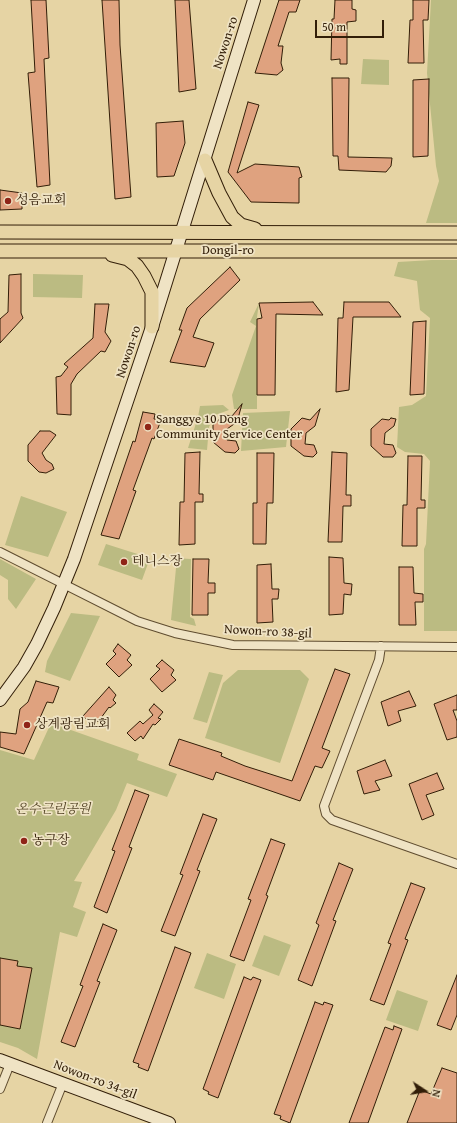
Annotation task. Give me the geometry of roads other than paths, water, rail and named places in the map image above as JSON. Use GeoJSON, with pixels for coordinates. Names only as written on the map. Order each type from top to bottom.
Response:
{"type":"FeatureCollection","features":[{"type":"Feature","properties":{"kind":"main road","name":"Nowon-ro"},"geometry":{"type":"LineString","coordinates":[[0,700],[24,666],[37,644],[64,585],[177,251],[254,0]]}},
{"type":"Feature","properties":{"kind":"main road"},"geometry":{"type":"LineString","coordinates":[[205,160],[226,207],[237,222],[246,227],[285,233]]}},
{"type":"Feature","properties":{"kind":"main road","name":"Dongil-ro"},"geometry":{"type":"LineString","coordinates":[[0,232],[457,233]]}},
{"type":"Feature","properties":{"kind":"main road"},"geometry":{"type":"LineString","coordinates":[[97,250],[128,259],[140,270],[152,292],[152,327]]}},
{"type":"Feature","properties":{"kind":"main road","name":"Dongil-ro"},"geometry":{"type":"LineString","coordinates":[[0,251],[457,251]]}},
{"type":"Feature","properties":{"kind":"main road","name":"Nowon-ro 34-gil"},"geometry":{"type":"LineString","coordinates":[[5,1062],[169,1123]]}},
{"type":"Feature","properties":{"kind":"street","name":"Nowon-ro 38-gil"},"geometry":{"type":"LineString","coordinates":[[0,552],[137,621],[175,633],[233,645],[312,647],[457,647]]}},
{"type":"Feature","properties":{"kind":"street"},"geometry":{"type":"LineString","coordinates":[[381,646],[379,660],[324,806],[326,814],[332,820],[457,864]]}},
{"type":"Feature","properties":{"kind":"street","name":"Nowon-ro 34-gil"},"geometry":{"type":"LineString","coordinates":[[0,1089],[5,1062]]}},
{"type":"Feature","properties":{"kind":"street"},"geometry":{"type":"LineString","coordinates":[[47,1123],[63,1083]]}},
{"type":"Feature","properties":{"kind":"place","name":"성음교회"},"geometry":{"type":"Point","coordinates":[8,201]}},
{"type":"Feature","properties":{"kind":"place","name":"Sanggye 10 Dong Community Service Center"},"geometry":{"type":"Point","coordinates":[148,427]}},
{"type":"Feature","properties":{"kind":"place","name":"테니스장"},"geometry":{"type":"Point","coordinates":[124,562]}},
{"type":"Feature","properties":{"kind":"place","name":"상계광림교회"},"geometry":{"type":"Point","coordinates":[27,725]}},
{"type":"Feature","properties":{"kind":"place","name":"농구장"},"geometry":{"type":"Point","coordinates":[24,841]}},
{"type":"Feature","properties":{"kind":"park label","name":"온수근린공원"},"geometry":{"type":"Point","coordinates":[53,810]}}]}
